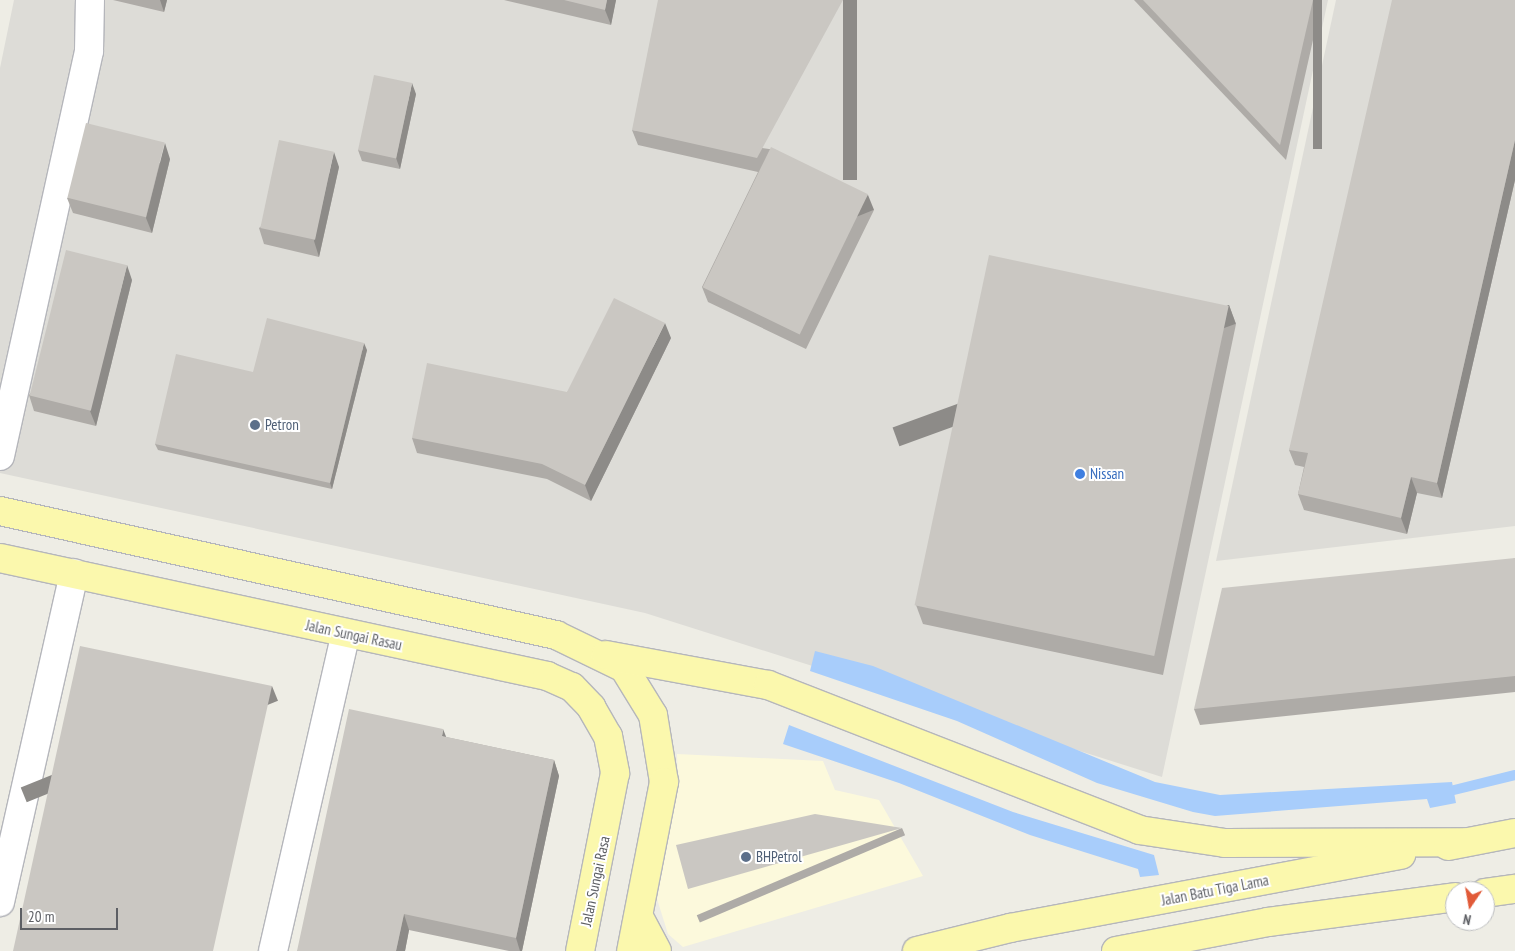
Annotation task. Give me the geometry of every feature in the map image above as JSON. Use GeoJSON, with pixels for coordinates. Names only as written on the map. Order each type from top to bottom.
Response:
{"type":"FeatureCollection","features":[{"type":"Feature","properties":{"kind":"main road"},"geometry":{"type":"LineString","coordinates":[[0,511],[556,635],[601,654],[624,668],[643,694],[662,751],[661,807],[631,951]]}},
{"type":"Feature","properties":{"kind":"main road","name":"Jalan Sungai Rasau"},"geometry":{"type":"LineString","coordinates":[[0,558],[547,676],[572,687],[591,707],[608,736],[615,773],[610,811]]}},
{"type":"Feature","properties":{"kind":"main road"},"geometry":{"type":"LineString","coordinates":[[601,654],[776,687],[1139,830],[1225,843],[1466,842]]}},
{"type":"Feature","properties":{"kind":"main road","name":"Jalan Sungai Rasa"},"geometry":{"type":"LineString","coordinates":[[580,951],[610,811]]}},
{"type":"Feature","properties":{"kind":"main road","name":"Jalan Batu Tiga Lama"},"geometry":{"type":"LineString","coordinates":[[917,951],[1010,928],[1515,833]]}},
{"type":"Feature","properties":{"kind":"main road"},"geometry":{"type":"LineString","coordinates":[[1495,892],[1515,889]]}},
{"type":"Feature","properties":{"kind":"main road"},"geometry":{"type":"LineString","coordinates":[[1116,951],[1268,922],[1445,898]]}},
{"type":"Feature","properties":{"kind":"main road"},"geometry":{"type":"LineString","coordinates":[[639,917],[657,951]]}},
{"type":"Feature","properties":{"kind":"street"},"geometry":{"type":"LineString","coordinates":[[0,456],[87,60],[90,0]]}},
{"type":"Feature","properties":{"kind":"street"},"geometry":{"type":"LineString","coordinates":[[0,902],[74,573]]}},
{"type":"Feature","properties":{"kind":"street"},"geometry":{"type":"LineString","coordinates":[[273,951],[346,633]]}},
{"type":"Feature","properties":{"kind":"shaded area"},"geometry":{"type":"Polygon","coordinates":[[[14,0],[1328,0],[1162,777],[645,613],[0,473],[0,68],[14,0]]]}},
{"type":"Feature","properties":{"kind":"shaded area"},"geometry":{"type":"Polygon","coordinates":[[[1336,0],[1515,0],[1515,526],[1216,561],[1336,0]]]}},
{"type":"Feature","properties":{"kind":"shaded area"},"geometry":{"type":"Polygon","coordinates":[[[677,754],[823,761],[835,790],[879,800],[923,876],[683,947],[668,934],[657,899],[678,788],[677,754]]]}},
{"type":"Feature","properties":{"kind":"water"},"geometry":{"type":"Polygon","coordinates":[[[815,651],[873,666],[1155,782],[1220,795],[1452,782],[1456,803],[1430,808],[1427,799],[1215,816],[1193,812],[1097,783],[957,721],[810,671],[815,651]]]}},
{"type":"Feature","properties":{"kind":"water"},"geometry":{"type":"Polygon","coordinates":[[[789,725],[1013,812],[1154,855],[1159,875],[1140,877],[1138,869],[1030,835],[899,783],[783,744],[789,725]]]}},
{"type":"Feature","properties":{"kind":"building"},"geometry":{"type":"Polygon","coordinates":[[[564,0],[607,0],[605,10],[564,0]]]}},
{"type":"Feature","properties":{"kind":"building"},"geometry":{"type":"Polygon","coordinates":[[[658,0],[843,0],[757,158],[632,130],[658,0]]]}},
{"type":"Feature","properties":{"kind":"building"},"geometry":{"type":"Polygon","coordinates":[[[1143,0],[1313,0],[1280,145],[1143,0]]]}},
{"type":"Feature","properties":{"kind":"building"},"geometry":{"type":"Polygon","coordinates":[[[1392,0],[1515,0],[1515,140],[1437,483],[1411,477],[1401,518],[1298,494],[1308,453],[1289,450],[1392,0]]]}},
{"type":"Feature","properties":{"kind":"building"},"geometry":{"type":"Polygon","coordinates":[[[374,75],[412,83],[396,158],[358,150],[374,75]]]}},
{"type":"Feature","properties":{"kind":"building"},"geometry":{"type":"Polygon","coordinates":[[[86,123],[165,143],[146,217],[67,198],[86,123]]]}},
{"type":"Feature","properties":{"kind":"building"},"geometry":{"type":"Polygon","coordinates":[[[279,140],[334,152],[315,240],[260,228],[279,140]]]}},
{"type":"Feature","properties":{"kind":"building"},"geometry":{"type":"Polygon","coordinates":[[[771,147],[868,194],[800,335],[703,287],[771,147]]]}},
{"type":"Feature","properties":{"kind":"building"},"geometry":{"type":"Polygon","coordinates":[[[66,250],[127,265],[91,411],[30,396],[66,250]]]}},
{"type":"Feature","properties":{"kind":"building","name":"Nissan"},"geometry":{"type":"Polygon","coordinates":[[[989,255],[1229,306],[1154,656],[915,605],[989,255]]]}},
{"type":"Feature","properties":{"kind":"building"},"geometry":{"type":"Polygon","coordinates":[[[614,298],[665,323],[585,485],[542,464],[412,438],[427,363],[567,392],[614,298]]]}},
{"type":"Feature","properties":{"kind":"building","name":"Petron"},"geometry":{"type":"Polygon","coordinates":[[[267,318],[364,343],[330,483],[155,444],[176,354],[253,372],[267,318]]]}},
{"type":"Feature","properties":{"kind":"building"},"geometry":{"type":"Polygon","coordinates":[[[1515,558],[1515,676],[1194,709],[1222,588],[1515,558]]]}},
{"type":"Feature","properties":{"kind":"building"},"geometry":{"type":"Polygon","coordinates":[[[80,646],[272,686],[213,951],[13,951],[80,646]]]}},
{"type":"Feature","properties":{"kind":"building"},"geometry":{"type":"Polygon","coordinates":[[[349,709],[443,729],[442,736],[554,760],[516,938],[404,914],[396,951],[297,951],[349,709]]]}},
{"type":"Feature","properties":{"kind":"building","name":"BHPetrol"},"geometry":{"type":"Polygon","coordinates":[[[815,814],[902,828],[688,889],[676,845],[815,814]]]}},
{"type":"Feature","properties":{"kind":"waterway"},"geometry":{"type":"LineString","coordinates":[[1454,790],[1515,775]]}},
{"type":"Feature","properties":{"kind":"place","name":"Petron"},"geometry":{"type":"Point","coordinates":[255,425]}},
{"type":"Feature","properties":{"kind":"place","name":"Nissan"},"geometry":{"type":"Point","coordinates":[1080,474]}},
{"type":"Feature","properties":{"kind":"place","name":"BHPetrol"},"geometry":{"type":"Point","coordinates":[746,857]}}]}
